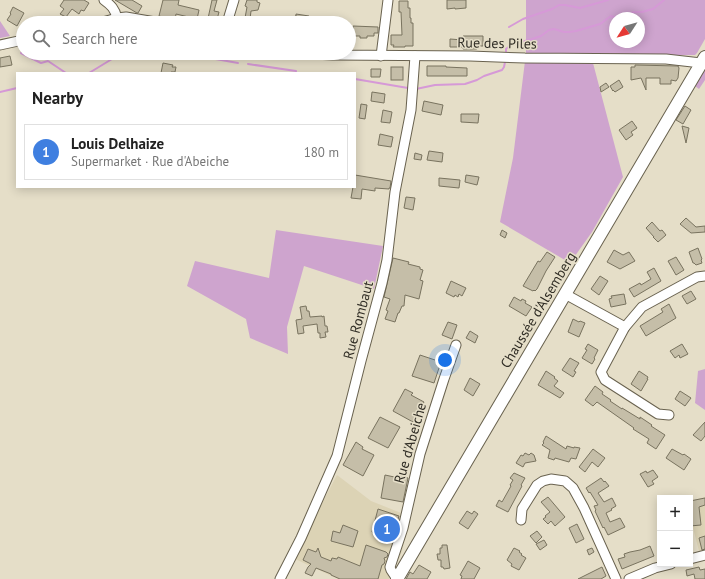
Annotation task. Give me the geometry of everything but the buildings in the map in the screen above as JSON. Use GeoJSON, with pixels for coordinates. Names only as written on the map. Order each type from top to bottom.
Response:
{"type":"FeatureCollection","features":[{"type":"Feature","properties":{"kind":"main road","name":"Chaussée d'Alsemberg"},"geometry":{"type":"LineString","coordinates":[[397,579],[703,60]]}},
{"type":"Feature","properties":{"kind":"street"},"geometry":{"type":"LineString","coordinates":[[104,0],[111,5],[116,16]]}},
{"type":"Feature","properties":{"kind":"street"},"geometry":{"type":"LineString","coordinates":[[229,16],[234,0]]}},
{"type":"Feature","properties":{"kind":"street"},"geometry":{"type":"LineString","coordinates":[[381,56],[388,0]]}},
{"type":"Feature","properties":{"kind":"street"},"geometry":{"type":"LineString","coordinates":[[0,45],[16,42]]}},
{"type":"Feature","properties":{"kind":"street","name":"Rue des Piles"},"geometry":{"type":"LineString","coordinates":[[356,55],[703,60]]}},
{"type":"Feature","properties":{"kind":"street","name":"Rue Rombaut"},"geometry":{"type":"LineString","coordinates":[[280,579],[301,538],[337,456],[382,283],[387,260],[395,192],[411,110],[416,56]]}},
{"type":"Feature","properties":{"kind":"street"},"geometry":{"type":"LineString","coordinates":[[669,415],[658,414],[605,380],[601,372],[625,327],[642,307],[697,277],[705,276]]}},
{"type":"Feature","properties":{"kind":"street"},"geometry":{"type":"LineString","coordinates":[[565,294],[625,327]]}},
{"type":"Feature","properties":{"kind":"street","name":"Rue d'Abeiche"},"geometry":{"type":"LineString","coordinates":[[397,579],[390,566],[403,528],[420,454],[456,345]]}},
{"type":"Feature","properties":{"kind":"street"},"geometry":{"type":"LineString","coordinates":[[521,520],[522,509],[537,485],[550,479],[565,481],[573,488],[584,508],[616,579]]}},
{"type":"Feature","properties":{"kind":"street"},"geometry":{"type":"LineString","coordinates":[[396,550],[401,558],[408,561]]}},
{"type":"Feature","properties":{"kind":"street"},"geometry":{"type":"LineString","coordinates":[[693,558],[705,555]]}},
{"type":"Feature","properties":{"kind":"street"},"geometry":{"type":"LineString","coordinates":[[629,579],[659,567]]}},
{"type":"Feature","properties":{"kind":"shaded area"},"geometry":{"type":"Polygon","coordinates":[[[526,0],[705,0],[705,39],[695,55],[587,56],[593,63],[623,177],[592,232],[570,263],[500,222],[513,158],[526,53],[526,0]]]}},
{"type":"Feature","properties":{"kind":"shaded area"},"geometry":{"type":"Polygon","coordinates":[[[0,21],[10,36],[0,38],[0,21]]]}},
{"type":"Feature","properties":{"kind":"shaded area"},"geometry":{"type":"Polygon","coordinates":[[[705,69],[705,80],[699,89],[695,86],[705,69]]]}},
{"type":"Feature","properties":{"kind":"shaded area"},"geometry":{"type":"Polygon","coordinates":[[[276,230],[383,246],[374,289],[304,266],[287,327],[288,354],[250,338],[246,319],[187,286],[195,261],[269,278],[276,230]]]}},
{"type":"Feature","properties":{"kind":"shaded area"},"geometry":{"type":"Polygon","coordinates":[[[705,369],[705,410],[695,403],[698,371],[705,369]]]}},
{"type":"Feature","properties":{"kind":"shaded area"},"geometry":{"type":"Polygon","coordinates":[[[337,475],[371,501],[411,517],[401,554],[389,579],[338,579],[293,558],[337,475]]]}},
{"type":"Feature","properties":{"kind":"shaded area"},"geometry":{"type":"Polygon","coordinates":[[[705,497],[705,550],[699,551],[693,528],[693,500],[705,497]]]}},
{"type":"Feature","properties":{"kind":"waterway"},"geometry":{"type":"LineString","coordinates":[[509,27],[523,19],[559,5],[580,8],[608,0]]}},
{"type":"Feature","properties":{"kind":"waterway"},"geometry":{"type":"LineString","coordinates":[[642,12],[653,9],[664,0]]}},
{"type":"Feature","properties":{"kind":"waterway"},"geometry":{"type":"LineString","coordinates":[[506,53],[506,49],[511,45],[541,36],[549,30],[554,29],[564,32],[576,31],[600,24],[609,17]]}},
{"type":"Feature","properties":{"kind":"waterway"},"geometry":{"type":"LineString","coordinates":[[35,60],[41,63],[48,61],[64,72]]}},
{"type":"Feature","properties":{"kind":"waterway"},"geometry":{"type":"LineString","coordinates":[[91,72],[110,60]]}},
{"type":"Feature","properties":{"kind":"waterway"},"geometry":{"type":"LineString","coordinates":[[221,60],[238,63]]}},
{"type":"Feature","properties":{"kind":"waterway"},"geometry":{"type":"LineString","coordinates":[[416,89],[435,85],[465,84],[502,70],[505,62]]}},
{"type":"Feature","properties":{"kind":"waterway"},"geometry":{"type":"LineString","coordinates":[[248,64],[296,71]]}},
{"type":"Feature","properties":{"kind":"waterway"},"geometry":{"type":"LineString","coordinates":[[356,79],[408,88]]}},
{"type":"Feature","properties":{"kind":"waterway"},"geometry":{"type":"LineString","coordinates":[[0,92],[16,88]]}},
{"type":"Feature","properties":{"kind":"place","name":"Louis Delhaize"},"geometry":{"type":"Point","coordinates":[387,529]}}]}
